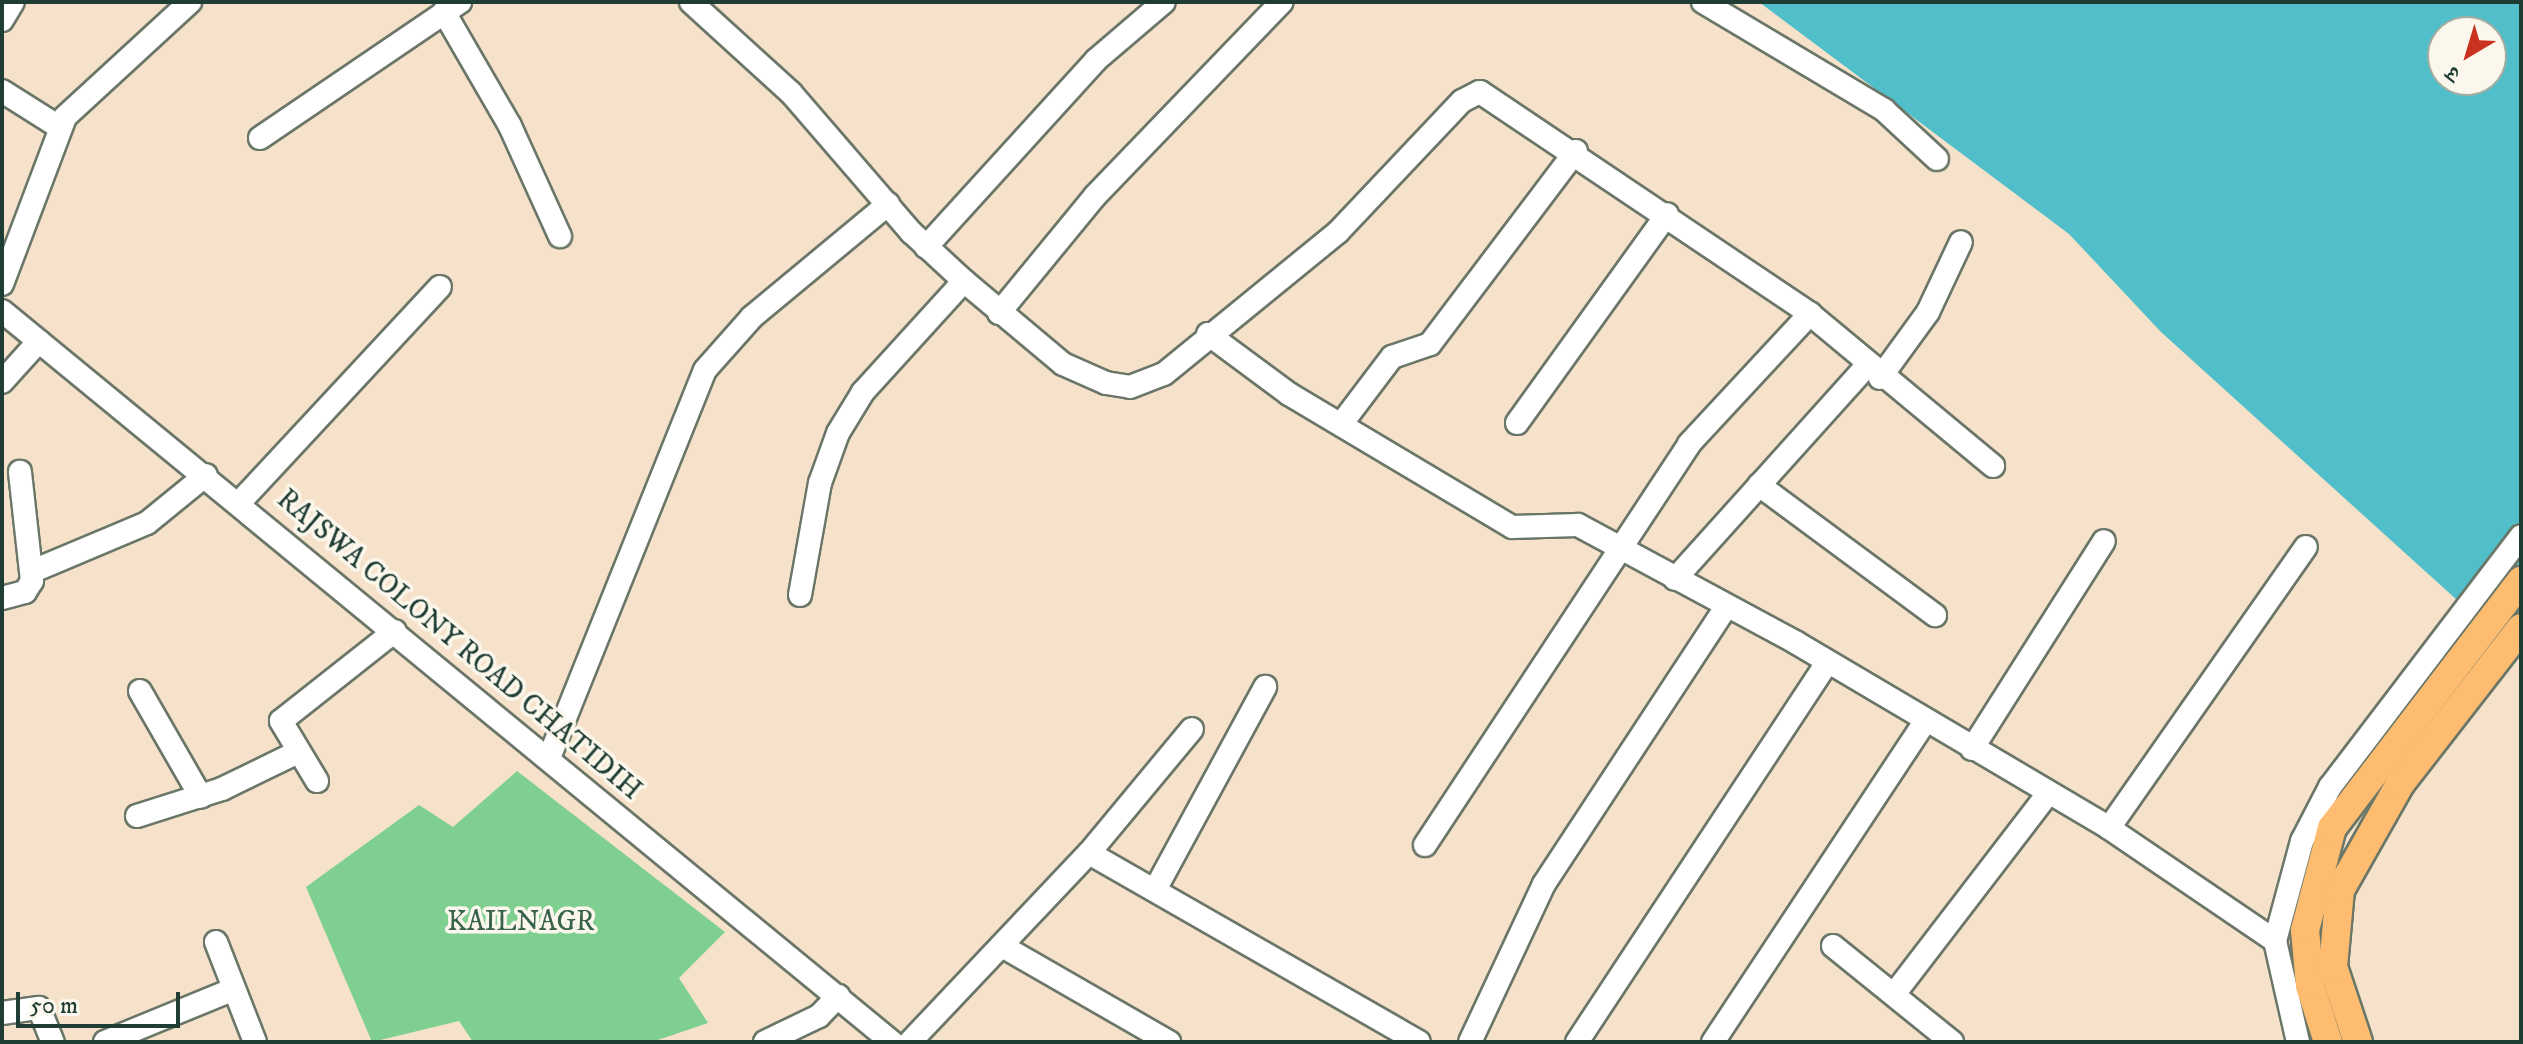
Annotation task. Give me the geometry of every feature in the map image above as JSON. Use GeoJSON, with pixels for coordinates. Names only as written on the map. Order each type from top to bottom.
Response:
{"type":"FeatureCollection","features":[{"type":"Feature","properties":{"kind":"main road"},"geometry":{"type":"LineString","coordinates":[[2328,1042],[2310,986],[2305,930],[2317,868],[2362,783],[2521,581]]}},
{"type":"Feature","properties":{"kind":"main road"},"geometry":{"type":"LineString","coordinates":[[2358,1042],[2333,967],[2340,890],[2400,784],[2521,628]]}},
{"type":"Feature","properties":{"kind":"street"},"geometry":{"type":"LineString","coordinates":[[2,20],[13,2]]}},
{"type":"Feature","properties":{"kind":"street"},"geometry":{"type":"LineString","coordinates":[[2,284],[59,127],[103,76],[190,2]]}},
{"type":"Feature","properties":{"kind":"street"},"geometry":{"type":"LineString","coordinates":[[691,2],[791,93],[926,247],[999,313],[1063,364],[1130,387],[1164,374],[1208,334],[1338,232],[1471,94],[1492,97],[1576,151],[1810,314],[1874,372],[1993,466]]}},
{"type":"Feature","properties":{"kind":"street"},"geometry":{"type":"LineString","coordinates":[[926,247],[1096,60],[1164,2]]}},
{"type":"Feature","properties":{"kind":"street"},"geometry":{"type":"LineString","coordinates":[[999,313],[1095,196],[1282,2]]}},
{"type":"Feature","properties":{"kind":"street"},"geometry":{"type":"LineString","coordinates":[[1703,2],[1884,110],[1937,159]]}},
{"type":"Feature","properties":{"kind":"street"},"geometry":{"type":"LineString","coordinates":[[260,138],[452,7],[560,236]]}},
{"type":"Feature","properties":{"kind":"street"},"geometry":{"type":"LineString","coordinates":[[2,91],[59,127]]}},
{"type":"Feature","properties":{"kind":"street"},"geometry":{"type":"LineString","coordinates":[[1342,423],[1392,357],[1430,344],[1576,151]]}},
{"type":"Feature","properties":{"kind":"street"},"geometry":{"type":"LineString","coordinates":[[549,758],[705,370],[752,317],[888,204]]}},
{"type":"Feature","properties":{"kind":"street"},"geometry":{"type":"LineString","coordinates":[[1517,423],[1667,214]]}},
{"type":"Feature","properties":{"kind":"street"},"geometry":{"type":"LineString","coordinates":[[1675,579],[1759,485],[1874,372],[1928,312],[1961,242]]}},
{"type":"Feature","properties":{"kind":"street"},"geometry":{"type":"LineString","coordinates":[[800,595],[820,483],[838,433],[863,392],[964,281]]}},
{"type":"Feature","properties":{"kind":"street"},"geometry":{"type":"LineString","coordinates":[[239,503],[440,287]]}},
{"type":"Feature","properties":{"kind":"street","name":"RAJSWA COLONY ROAD CHATIDIH"},"geometry":{"type":"LineString","coordinates":[[2,311],[206,475],[884,1035]]}},
{"type":"Feature","properties":{"kind":"street"},"geometry":{"type":"LineString","coordinates":[[1425,845],[1689,444],[1810,314]]}},
{"type":"Feature","properties":{"kind":"street"},"geometry":{"type":"LineString","coordinates":[[1208,334],[1342,423],[1512,527],[1578,525],[1828,662],[2047,795],[2109,828],[2275,941]]}},
{"type":"Feature","properties":{"kind":"street"},"geometry":{"type":"LineString","coordinates":[[2,382],[39,341]]}},
{"type":"Feature","properties":{"kind":"street"},"geometry":{"type":"LineString","coordinates":[[2,598],[25,592],[33,571],[20,472]]}},
{"type":"Feature","properties":{"kind":"street"},"geometry":{"type":"LineString","coordinates":[[33,571],[147,523],[206,475]]}},
{"type":"Feature","properties":{"kind":"street"},"geometry":{"type":"LineString","coordinates":[[1759,485],[1935,615]]}},
{"type":"Feature","properties":{"kind":"street"},"geometry":{"type":"LineString","coordinates":[[2298,1042],[2275,941],[2302,841],[2330,787],[2521,536]]}},
{"type":"Feature","properties":{"kind":"street"},"geometry":{"type":"LineString","coordinates":[[1972,749],[2104,541]]}},
{"type":"Feature","properties":{"kind":"street"},"geometry":{"type":"LineString","coordinates":[[2109,828],[2306,547]]}},
{"type":"Feature","properties":{"kind":"street"},"geometry":{"type":"LineString","coordinates":[[1470,1042],[1544,884],[1725,608]]}},
{"type":"Feature","properties":{"kind":"street"},"geometry":{"type":"LineString","coordinates":[[317,781],[282,728],[284,716],[353,671],[395,631]]}},
{"type":"Feature","properties":{"kind":"street"},"geometry":{"type":"LineString","coordinates":[[1577,1042],[1828,662]]}},
{"type":"Feature","properties":{"kind":"street"},"geometry":{"type":"LineString","coordinates":[[1156,888],[1265,687]]}},
{"type":"Feature","properties":{"kind":"street"},"geometry":{"type":"LineString","coordinates":[[140,691],[201,797]]}},
{"type":"Feature","properties":{"kind":"street"},"geometry":{"type":"LineString","coordinates":[[1713,1042],[1925,722]]}},
{"type":"Feature","properties":{"kind":"street"},"geometry":{"type":"LineString","coordinates":[[910,1042],[1089,853],[1192,729]]}},
{"type":"Feature","properties":{"kind":"street"},"geometry":{"type":"LineString","coordinates":[[137,816],[201,797],[298,752]]}},
{"type":"Feature","properties":{"kind":"street"},"geometry":{"type":"LineString","coordinates":[[1895,993],[2047,795]]}},
{"type":"Feature","properties":{"kind":"street"},"geometry":{"type":"LineString","coordinates":[[1089,853],[1156,888],[1419,1042]]}},
{"type":"Feature","properties":{"kind":"street"},"geometry":{"type":"LineString","coordinates":[[216,942],[255,1042]]}},
{"type":"Feature","properties":{"kind":"street"},"geometry":{"type":"LineString","coordinates":[[1002,946],[1169,1042]]}},
{"type":"Feature","properties":{"kind":"street"},"geometry":{"type":"LineString","coordinates":[[1833,946],[1952,1042]]}},
{"type":"Feature","properties":{"kind":"street"},"geometry":{"type":"LineString","coordinates":[[117,1040],[234,989]]}},
{"type":"Feature","properties":{"kind":"street"},"geometry":{"type":"LineString","coordinates":[[765,1042],[819,1016],[838,996]]}},
{"type":"Feature","properties":{"kind":"street"},"geometry":{"type":"LineString","coordinates":[[2,1013],[39,1008],[53,1042]]}},
{"type":"Feature","properties":{"kind":"green space","name":"KAILNAGR"},"geometry":{"type":"Polygon","coordinates":[[[517,771],[725,932],[679,978],[708,1023],[652,1042],[473,1042],[459,1021],[372,1042],[306,887],[419,805],[453,827],[517,771]]]}},
{"type":"Feature","properties":{"kind":"water"},"geometry":{"type":"Polygon","coordinates":[[[1759,2],[2521,2],[2521,658],[2161,332],[2069,234],[1759,2]]]}}]}
